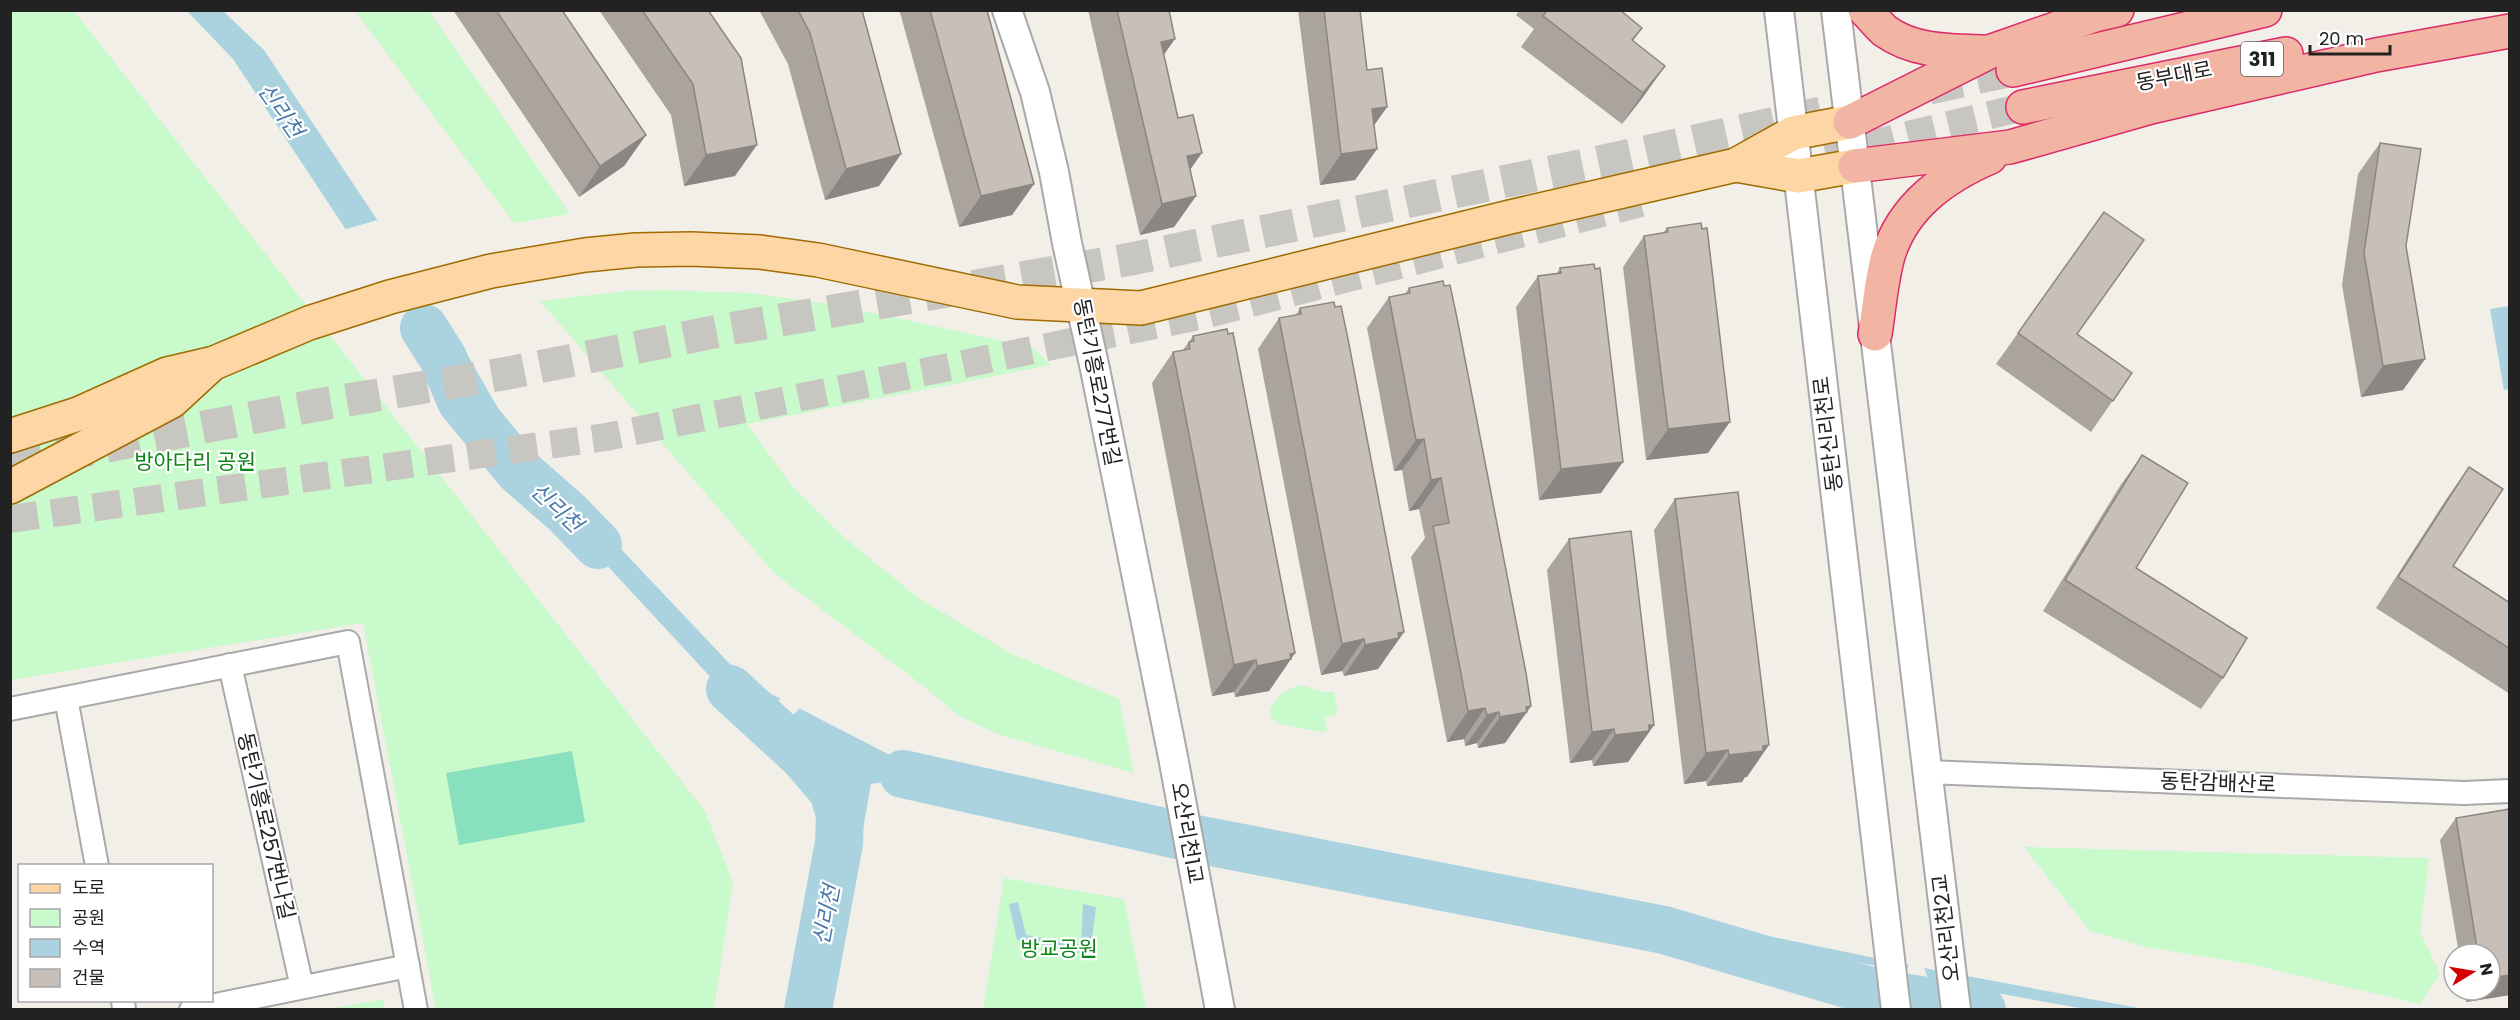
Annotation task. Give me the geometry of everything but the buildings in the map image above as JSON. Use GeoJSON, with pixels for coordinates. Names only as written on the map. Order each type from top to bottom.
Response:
{"type":"FeatureCollection","features":[{"type":"Feature","properties":{"kind":"highway"},"geometry":{"type":"LineString","coordinates":[[1865,10],[1885,31],[1917,47],[2001,61]]}},
{"type":"Feature","properties":{"kind":"highway"},"geometry":{"type":"LineString","coordinates":[[1850,122],[2001,61],[2095,15],[2117,10]]}},
{"type":"Feature","properties":{"kind":"highway","name":"동부대로"},"geometry":{"type":"LineString","coordinates":[[2001,61],[2265,10]]}},
{"type":"Feature","properties":{"kind":"highway","name":"동부대로"},"geometry":{"type":"LineString","coordinates":[[2023,106],[2502,10]]}},
{"type":"Feature","properties":{"kind":"highway"},"geometry":{"type":"LineString","coordinates":[[1875,334],[1888,257],[1905,219],[1935,187],[1967,166],[2010,147],[2151,107],[2376,55],[2510,31]]}},
{"type":"Feature","properties":{"kind":"highway"},"geometry":{"type":"LineString","coordinates":[[1855,166],[2010,147]]}},
{"type":"Feature","properties":{"kind":"main road"},"geometry":{"type":"LineString","coordinates":[[10,436],[78,414],[167,374],[214,363],[309,323],[390,297],[491,271],[585,255],[636,250],[691,249],[760,252],[818,260],[1017,302],[1141,308],[1510,217],[1736,165],[1793,133],[1850,122]]}},
{"type":"Feature","properties":{"kind":"main road"},"geometry":{"type":"LineString","coordinates":[[1736,165],[1798,176],[1855,166]]}},
{"type":"Feature","properties":{"kind":"main road"},"geometry":{"type":"LineString","coordinates":[[10,487],[172,401],[214,363]]}},
{"type":"Feature","properties":{"kind":"street","name":"동탄기흥로277번길"},"geometry":{"type":"LineString","coordinates":[[1007,10],[1035,92],[1082,306],[1173,758]]}},
{"type":"Feature","properties":{"kind":"street","name":"동탄신리천로"},"geometry":{"type":"LineString","coordinates":[[1779,10],[1896,1010]]}},
{"type":"Feature","properties":{"kind":"street"},"geometry":{"type":"LineString","coordinates":[[1836,10],[1927,772]]}},
{"type":"Feature","properties":{"kind":"street"},"geometry":{"type":"LineString","coordinates":[[10,709],[348,642],[416,1010]]}},
{"type":"Feature","properties":{"kind":"street","name":"동탄기흥로257번나길"},"geometry":{"type":"LineString","coordinates":[[231,665],[302,987]]}},
{"type":"Feature","properties":{"kind":"street"},"geometry":{"type":"LineString","coordinates":[[66,698],[97,864]]}},
{"type":"Feature","properties":{"kind":"street","name":"오산리천1교"},"geometry":{"type":"LineString","coordinates":[[1173,758],[1220,1010]]}},
{"type":"Feature","properties":{"kind":"street","name":"동탄감배산로"},"geometry":{"type":"LineString","coordinates":[[1927,772],[2464,793],[2510,791]]}},
{"type":"Feature","properties":{"kind":"street","name":"오산리천2교"},"geometry":{"type":"LineString","coordinates":[[1927,772],[1956,1010]]}},
{"type":"Feature","properties":{"kind":"street"},"geometry":{"type":"LineString","coordinates":[[191,1010],[408,966]]}},
{"type":"Feature","properties":{"kind":"green space","name":"방아다리 공원"},"geometry":{"type":"Polygon","coordinates":[[[11,11],[74,11],[705,811],[733,882],[714,1009],[436,1009],[363,623],[11,680],[11,11]]]}},
{"type":"Feature","properties":{"kind":"green space"},"geometry":{"type":"Polygon","coordinates":[[[355,11],[429,11],[570,214],[514,223],[355,11]]]}},
{"type":"Feature","properties":{"kind":"green space"},"geometry":{"type":"Polygon","coordinates":[[[626,291],[750,293],[836,305],[1032,347],[1051,365],[747,424],[792,486],[846,539],[920,599],[1010,653],[1119,699],[1134,773],[1000,735],[959,716],[922,685],[775,574],[540,301],[626,291]]]}},
{"type":"Feature","properties":{"kind":"green space"},"geometry":{"type":"Polygon","coordinates":[[[1301,685],[1324,692],[1334,692],[1338,714],[1325,717],[1327,731],[1280,724],[1271,717],[1270,709],[1279,696],[1301,685]]]}},
{"type":"Feature","properties":{"kind":"green space"},"geometry":{"type":"Polygon","coordinates":[[[572,751],[585,822],[459,845],[446,773],[572,751]]]}},
{"type":"Feature","properties":{"kind":"green space"},"geometry":{"type":"Polygon","coordinates":[[[2024,847],[2429,858],[2420,932],[2440,974],[2420,1004],[2249,964],[2146,947],[2090,931],[2024,847]]]}},
{"type":"Feature","properties":{"kind":"green space","name":"방교공원"},"geometry":{"type":"Polygon","coordinates":[[[1004,878],[1124,899],[1146,1009],[983,1010],[1004,878]]]}},
{"type":"Feature","properties":{"kind":"green space"},"geometry":{"type":"Polygon","coordinates":[[[383,999],[385,1009],[329,1009],[383,999]]]}},
{"type":"Feature","properties":{"kind":"water"},"geometry":{"type":"Polygon","coordinates":[[[187,11],[223,11],[264,50],[468,356],[514,436],[746,681],[888,754],[1169,816],[1169,822],[905,778],[871,784],[831,1009],[808,1009],[819,967],[833,937],[840,928],[851,780],[740,709],[602,560],[429,355],[233,59],[187,11]]]}},
{"type":"Feature","properties":{"kind":"water"},"geometry":{"type":"Polygon","coordinates":[[[2509,306],[2509,389],[2504,390],[2490,309],[2509,306]]]}},
{"type":"Feature","properties":{"kind":"water"},"geometry":{"type":"Polygon","coordinates":[[[1198,819],[1909,965],[1906,972],[1199,831],[1198,819]]]}},
{"type":"Feature","properties":{"kind":"water"},"geometry":{"type":"Polygon","coordinates":[[[1018,902],[1026,935],[1081,945],[1083,904],[1096,907],[1090,955],[1017,940],[1009,904],[1018,902]]]}},
{"type":"Feature","properties":{"kind":"water"},"geometry":{"type":"Polygon","coordinates":[[[1924,968],[2144,1009],[2085,1009],[1929,981],[1924,968]]]}},
{"type":"Feature","properties":{"kind":"pier"},"geometry":{"type":"Polygon","coordinates":[[[381,219],[464,345],[426,356],[343,230],[381,219]]]}},
{"type":"Feature","properties":{"kind":"pier"},"geometry":{"type":"Polygon","coordinates":[[[783,696],[802,706],[774,734],[756,723],[783,696]]]}},
{"type":"Feature","properties":{"kind":"pier"},"geometry":{"type":"Polygon","coordinates":[[[1145,807],[1170,813],[1171,823],[1169,825],[1147,822],[1145,807]]]}},
{"type":"Feature","properties":{"kind":"pier"},"geometry":{"type":"Polygon","coordinates":[[[1198,816],[1230,822],[1234,841],[1197,834],[1198,816]]]}},
{"type":"Feature","properties":{"kind":"waterway","name":"신리천"},"geometry":{"type":"LineString","coordinates":[[424,328],[443,358],[461,401],[518,470],[567,513],[598,545]]}},
{"type":"Feature","properties":{"kind":"waterway","name":"신리천"},"geometry":{"type":"LineString","coordinates":[[730,689],[803,756],[833,791],[840,814],[839,843],[808,1010]]}},
{"type":"Feature","properties":{"kind":"waterway"},"geometry":{"type":"LineString","coordinates":[[903,774],[1191,838],[1664,930],[1877,993],[1982,1010]]}},
{"type":"Feature","properties":{"kind":"tunnel"},"geometry":{"type":"LineString","coordinates":[[1929,88],[2013,70]]}},
{"type":"Feature","properties":{"kind":"tunnel"},"geometry":{"type":"LineString","coordinates":[[1785,165],[2023,107]]}},
{"type":"Feature","properties":{"kind":"tunnel"},"geometry":{"type":"LineString","coordinates":[[10,465],[312,406],[508,373],[729,329],[1131,259],[1618,158],[1821,113]]}},
{"type":"Feature","properties":{"kind":"tunnel"},"geometry":{"type":"LineString","coordinates":[[10,519],[606,437],[1204,315],[1641,203]]}}]}
